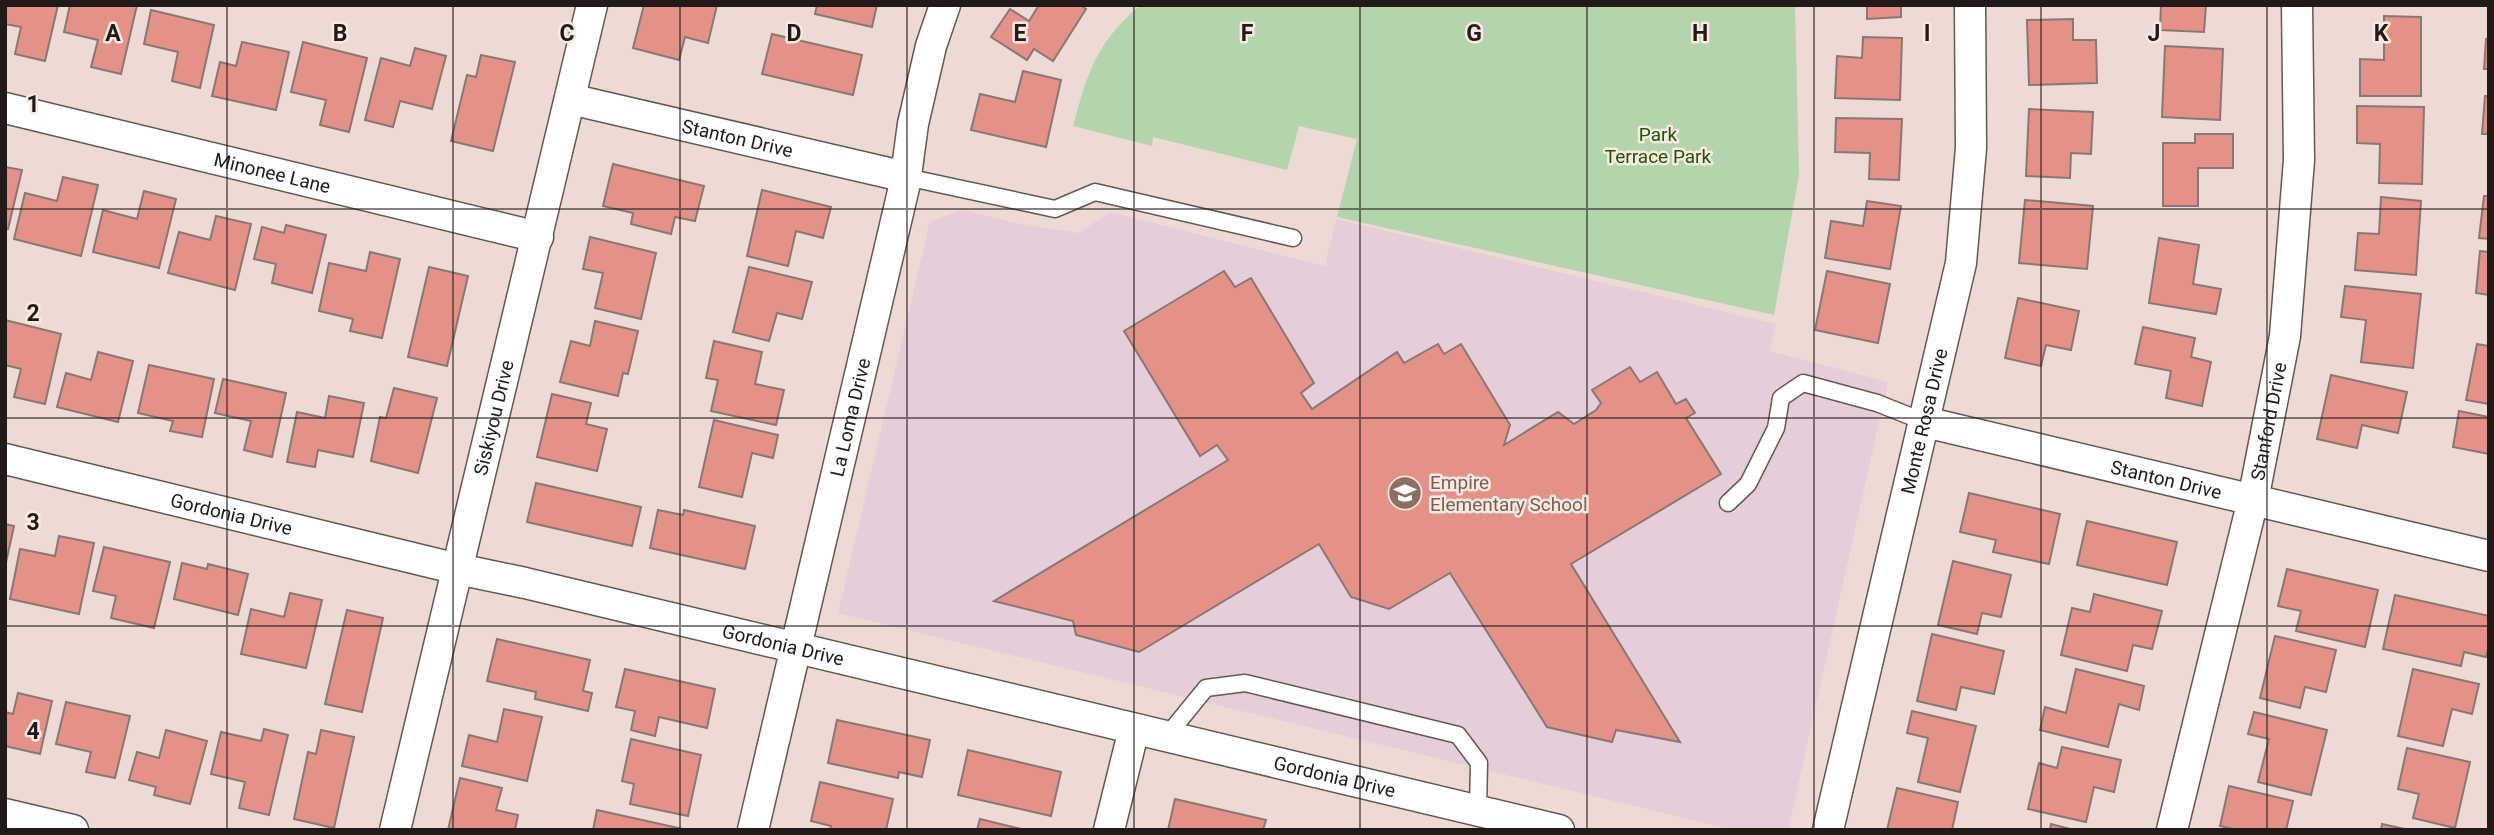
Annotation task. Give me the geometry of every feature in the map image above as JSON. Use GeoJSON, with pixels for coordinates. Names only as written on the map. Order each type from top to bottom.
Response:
{"type":"FeatureCollection","features":[{"type":"Feature","properties":{"kind":"street","name":"Siskiyou Drive"},"geometry":{"type":"LineString","coordinates":[[395,830],[592,5]]}},
{"type":"Feature","properties":{"kind":"street","name":"La Loma Drive"},"geometry":{"type":"LineString","coordinates":[[752,830],[906,177],[916,111],[931,46],[945,5]]}},
{"type":"Feature","properties":{"kind":"street","name":"Monte Rosa Drive"},"geometry":{"type":"LineString","coordinates":[[1828,830],[1961,263],[1971,148],[1970,5]]}},
{"type":"Feature","properties":{"kind":"street","name":"Stanford Drive"},"geometry":{"type":"LineString","coordinates":[[2172,830],[2253,500],[2285,336],[2300,160],[2297,5]]}},
{"type":"Feature","properties":{"kind":"street","name":"Stanton Drive"},"geometry":{"type":"LineString","coordinates":[[570,99],[906,177]]}},
{"type":"Feature","properties":{"kind":"street","name":"Minonee Lane"},"geometry":{"type":"LineString","coordinates":[[5,108],[538,237]]}},
{"type":"Feature","properties":{"kind":"street","name":"Stanton Drive"},"geometry":{"type":"LineString","coordinates":[[1925,422],[2489,556]]}},
{"type":"Feature","properties":{"kind":"street","name":"Gordonia Drive"},"geometry":{"type":"LineString","coordinates":[[5,459],[1166,737],[1475,820],[1559,830]]}},
{"type":"Feature","properties":{"kind":"street"},"geometry":{"type":"LineString","coordinates":[[1109,830],[1133,729]]}},
{"type":"Feature","properties":{"kind":"street"},"geometry":{"type":"LineString","coordinates":[[5,814],[73,830]]}},
{"type":"Feature","properties":{"kind":"lane"},"geometry":{"type":"LineString","coordinates":[[906,177],[1055,209],[1095,192],[1293,238]]}},
{"type":"Feature","properties":{"kind":"lane"},"geometry":{"type":"LineString","coordinates":[[1728,503],[1748,484],[1776,428],[1781,398],[1803,383],[1877,403],[1925,422]]}},
{"type":"Feature","properties":{"kind":"lane"},"geometry":{"type":"LineString","coordinates":[[1166,737],[1206,688],[1245,683],[1458,735],[1479,763],[1475,820]]}},
{"type":"Feature","properties":{"kind":"shaded area"},"geometry":{"type":"Polygon","coordinates":[[[963,210],[1015,223],[1079,233],[1110,212],[1325,266],[1336,219],[1776,324],[1769,351],[1888,382],[1788,830],[1733,830],[838,613],[930,221],[963,210]]]}},
{"type":"Feature","properties":{"kind":"green space","name":"Park Terrace Park"},"geometry":{"type":"Polygon","coordinates":[[[1141,5],[1795,5],[1799,175],[1774,315],[1337,217],[1357,139],[1299,126],[1287,170],[1153,137],[1152,146],[1073,126],[1096,59],[1114,32],[1141,5]]]}},
{"type":"Feature","properties":{"kind":"building"},"geometry":{"type":"Polygon","coordinates":[[[5,5],[58,5],[45,61],[15,54],[21,27],[5,24],[5,5]]]}},
{"type":"Feature","properties":{"kind":"building"},"geometry":{"type":"Polygon","coordinates":[[[70,5],[137,5],[121,74],[91,67],[98,40],[64,32],[70,5]]]}},
{"type":"Feature","properties":{"kind":"building"},"geometry":{"type":"Polygon","coordinates":[[[644,5],[717,5],[708,43],[685,37],[679,60],[633,48],[644,5]]]}},
{"type":"Feature","properties":{"kind":"building"},"geometry":{"type":"Polygon","coordinates":[[[817,5],[877,5],[872,27],[815,14],[817,5]]]}},
{"type":"Feature","properties":{"kind":"building"},"geometry":{"type":"Polygon","coordinates":[[[1039,5],[1081,5],[1086,9],[1053,61],[1034,49],[1027,60],[991,37],[1010,9],[1029,21],[1039,5]]]}},
{"type":"Feature","properties":{"kind":"building"},"geometry":{"type":"Polygon","coordinates":[[[1867,5],[1901,5],[1901,17],[1867,19],[1867,5]]]}},
{"type":"Feature","properties":{"kind":"building"},"geometry":{"type":"Polygon","coordinates":[[[2161,5],[2206,5],[2204,32],[2160,30],[2161,5]]]}},
{"type":"Feature","properties":{"kind":"building"},"geometry":{"type":"Polygon","coordinates":[[[151,10],[214,25],[200,88],[172,81],[178,52],[144,44],[151,10]]]}},
{"type":"Feature","properties":{"kind":"building"},"geometry":{"type":"Polygon","coordinates":[[[2384,16],[2421,17],[2421,96],[2360,96],[2360,59],[2384,60],[2384,16]]]}},
{"type":"Feature","properties":{"kind":"building"},"geometry":{"type":"Polygon","coordinates":[[[2073,19],[2073,40],[2096,40],[2097,83],[2029,85],[2027,20],[2073,19]]]}},
{"type":"Feature","properties":{"kind":"building"},"geometry":{"type":"Polygon","coordinates":[[[772,34],[862,55],[853,95],[762,74],[772,34]]]}},
{"type":"Feature","properties":{"kind":"building"},"geometry":{"type":"Polygon","coordinates":[[[1863,37],[1902,38],[1900,100],[1835,98],[1837,56],[1862,58],[1863,37]]]}},
{"type":"Feature","properties":{"kind":"building"},"geometry":{"type":"Polygon","coordinates":[[[2486,39],[2489,40],[2489,69],[2484,69],[2486,39]]]}},
{"type":"Feature","properties":{"kind":"building"},"geometry":{"type":"Polygon","coordinates":[[[242,42],[289,52],[276,110],[212,96],[220,62],[236,66],[242,42]]]}},
{"type":"Feature","properties":{"kind":"building"},"geometry":{"type":"Polygon","coordinates":[[[303,42],[367,58],[349,132],[320,125],[326,100],[291,92],[303,42]]]}},
{"type":"Feature","properties":{"kind":"building"},"geometry":{"type":"Polygon","coordinates":[[[2165,46],[2223,49],[2220,120],[2162,117],[2165,46]]]}},
{"type":"Feature","properties":{"kind":"building"},"geometry":{"type":"Polygon","coordinates":[[[415,48],[446,56],[432,109],[400,101],[393,127],[365,120],[381,58],[410,66],[415,48]]]}},
{"type":"Feature","properties":{"kind":"building"},"geometry":{"type":"Polygon","coordinates":[[[481,55],[515,62],[493,151],[451,141],[467,75],[476,77],[481,55]]]}},
{"type":"Feature","properties":{"kind":"building"},"geometry":{"type":"Polygon","coordinates":[[[1023,71],[1061,80],[1046,147],[971,130],[980,94],[1015,102],[1023,71]]]}},
{"type":"Feature","properties":{"kind":"building"},"geometry":{"type":"Polygon","coordinates":[[[2485,96],[2489,96],[2489,134],[2482,134],[2485,96]]]}},
{"type":"Feature","properties":{"kind":"building"},"geometry":{"type":"Polygon","coordinates":[[[2357,106],[2424,107],[2422,184],[2379,183],[2380,144],[2357,143],[2357,106]]]}},
{"type":"Feature","properties":{"kind":"building"},"geometry":{"type":"Polygon","coordinates":[[[2029,109],[2093,112],[2091,154],[2071,153],[2070,178],[2026,176],[2029,109]]]}},
{"type":"Feature","properties":{"kind":"building"},"geometry":{"type":"Polygon","coordinates":[[[1836,118],[1902,119],[1899,180],[1869,179],[1870,153],[1835,152],[1836,118]]]}},
{"type":"Feature","properties":{"kind":"building"},"geometry":{"type":"Polygon","coordinates":[[[2195,134],[2233,134],[2233,168],[2198,168],[2198,206],[2163,206],[2163,143],[2195,143],[2195,134]]]}},
{"type":"Feature","properties":{"kind":"building"},"geometry":{"type":"Polygon","coordinates":[[[613,164],[704,186],[695,221],[675,217],[671,234],[631,224],[633,213],[603,206],[613,164]]]}},
{"type":"Feature","properties":{"kind":"building"},"geometry":{"type":"Polygon","coordinates":[[[5,167],[22,170],[8,229],[5,229],[5,167]]]}},
{"type":"Feature","properties":{"kind":"building"},"geometry":{"type":"Polygon","coordinates":[[[63,177],[98,185],[81,256],[14,239],[25,193],[57,201],[63,177]]]}},
{"type":"Feature","properties":{"kind":"building"},"geometry":{"type":"Polygon","coordinates":[[[762,190],[831,207],[823,238],[796,231],[788,266],[747,256],[762,190]]]}},
{"type":"Feature","properties":{"kind":"building"},"geometry":{"type":"Polygon","coordinates":[[[144,191],[176,199],[159,268],[93,252],[103,210],[137,219],[144,191]]]}},
{"type":"Feature","properties":{"kind":"building"},"geometry":{"type":"Polygon","coordinates":[[[2484,196],[2489,196],[2489,239],[2479,238],[2484,196]]]}},
{"type":"Feature","properties":{"kind":"building"},"geometry":{"type":"Polygon","coordinates":[[[2381,197],[2421,201],[2416,275],[2355,270],[2358,233],[2379,234],[2381,197]]]}},
{"type":"Feature","properties":{"kind":"building"},"geometry":{"type":"Polygon","coordinates":[[[2025,200],[2093,206],[2087,269],[2019,263],[2025,200]]]}},
{"type":"Feature","properties":{"kind":"building"},"geometry":{"type":"Polygon","coordinates":[[[1867,201],[1901,206],[1890,269],[1825,258],[1831,221],[1863,226],[1867,201]]]}},
{"type":"Feature","properties":{"kind":"building"},"geometry":{"type":"Polygon","coordinates":[[[216,216],[251,224],[235,290],[168,273],[179,232],[210,240],[216,216]]]}},
{"type":"Feature","properties":{"kind":"building"},"geometry":{"type":"Polygon","coordinates":[[[286,225],[326,235],[312,293],[272,283],[276,264],[254,259],[262,227],[284,233],[286,225]]]}},
{"type":"Feature","properties":{"kind":"building"},"geometry":{"type":"Polygon","coordinates":[[[590,237],[656,253],[641,319],[595,308],[603,273],[583,269],[590,237]]]}},
{"type":"Feature","properties":{"kind":"building"},"geometry":{"type":"Polygon","coordinates":[[[2159,238],[2199,245],[2193,284],[2221,289],[2216,314],[2149,303],[2159,238]]]}},
{"type":"Feature","properties":{"kind":"building"},"geometry":{"type":"Polygon","coordinates":[[[2480,251],[2489,252],[2489,295],[2476,293],[2480,251]]]}},
{"type":"Feature","properties":{"kind":"building"},"geometry":{"type":"Polygon","coordinates":[[[370,252],[400,259],[382,338],[350,331],[353,319],[319,311],[329,263],[366,271],[370,252]]]}},
{"type":"Feature","properties":{"kind":"building"},"geometry":{"type":"Polygon","coordinates":[[[429,267],[468,276],[447,366],[408,357],[429,267]]]}},
{"type":"Feature","properties":{"kind":"building"},"geometry":{"type":"Polygon","coordinates":[[[749,267],[812,282],[802,319],[777,313],[769,341],[733,332],[749,267]]]}},
{"type":"Feature","properties":{"kind":"building"},"geometry":{"type":"Polygon","coordinates":[[[1224,271],[1235,287],[1251,278],[1314,383],[1301,393],[1312,409],[1397,352],[1404,363],[1438,344],[1444,354],[1461,344],[1510,425],[1504,445],[1558,412],[1574,424],[1596,410],[1601,403],[1592,390],[1630,367],[1640,382],[1657,372],[1676,404],[1686,399],[1695,413],[1686,418],[1721,474],[1571,564],[1680,742],[1616,730],[1612,742],[1547,727],[1450,573],[1389,609],[1351,597],[1319,544],[1139,652],[1076,635],[1073,621],[994,601],[1228,460],[1217,445],[1200,456],[1124,331],[1224,271]]]}},
{"type":"Feature","properties":{"kind":"building"},"geometry":{"type":"Polygon","coordinates":[[[1827,271],[1890,284],[1878,343],[1815,330],[1827,271]]]}},
{"type":"Feature","properties":{"kind":"building"},"geometry":{"type":"Polygon","coordinates":[[[2345,286],[2421,294],[2413,368],[2361,362],[2366,320],[2341,317],[2345,286]]]}},
{"type":"Feature","properties":{"kind":"building"},"geometry":{"type":"Polygon","coordinates":[[[2018,298],[2079,311],[2071,350],[2046,345],[2041,366],[2005,358],[2018,298]]]}},
{"type":"Feature","properties":{"kind":"building"},"geometry":{"type":"Polygon","coordinates":[[[5,320],[61,334],[45,404],[14,397],[21,369],[5,365],[5,320]]]}},
{"type":"Feature","properties":{"kind":"building"},"geometry":{"type":"Polygon","coordinates":[[[595,321],[638,331],[628,374],[623,373],[618,396],[560,382],[571,341],[590,346],[595,321]]]}},
{"type":"Feature","properties":{"kind":"building"},"geometry":{"type":"Polygon","coordinates":[[[2143,327],[2195,338],[2191,357],[2211,362],[2202,406],[2166,398],[2171,371],[2135,364],[2143,327]]]}},
{"type":"Feature","properties":{"kind":"building"},"geometry":{"type":"Polygon","coordinates":[[[714,341],[762,352],[755,384],[784,390],[776,425],[711,411],[718,380],[706,378],[714,341]]]}},
{"type":"Feature","properties":{"kind":"building"},"geometry":{"type":"Polygon","coordinates":[[[2477,344],[2489,346],[2489,404],[2466,400],[2477,344]]]}},
{"type":"Feature","properties":{"kind":"building"},"geometry":{"type":"Polygon","coordinates":[[[98,352],[133,361],[118,422],[57,407],[66,373],[91,380],[98,352]]]}},
{"type":"Feature","properties":{"kind":"building"},"geometry":{"type":"Polygon","coordinates":[[[149,365],[214,379],[202,437],[170,431],[173,421],[138,413],[149,365]]]}},
{"type":"Feature","properties":{"kind":"building"},"geometry":{"type":"Polygon","coordinates":[[[2331,375],[2407,392],[2398,433],[2362,425],[2357,448],[2317,439],[2331,375]]]}},
{"type":"Feature","properties":{"kind":"building"},"geometry":{"type":"Polygon","coordinates":[[[223,379],[286,393],[272,457],[244,450],[251,421],[215,413],[223,379]]]}},
{"type":"Feature","properties":{"kind":"building"},"geometry":{"type":"Polygon","coordinates":[[[394,388],[437,398],[418,473],[371,461],[380,417],[386,418],[394,388]]]}},
{"type":"Feature","properties":{"kind":"building"},"geometry":{"type":"Polygon","coordinates":[[[552,394],[591,403],[586,424],[607,429],[597,471],[537,457],[552,394]]]}},
{"type":"Feature","properties":{"kind":"building"},"geometry":{"type":"Polygon","coordinates":[[[329,396],[364,403],[353,457],[318,450],[315,467],[287,462],[297,412],[325,418],[329,396]]]}},
{"type":"Feature","properties":{"kind":"building"},"geometry":{"type":"Polygon","coordinates":[[[2459,411],[2489,417],[2489,454],[2453,447],[2459,411]]]}},
{"type":"Feature","properties":{"kind":"building"},"geometry":{"type":"Polygon","coordinates":[[[714,420],[778,435],[773,458],[752,453],[742,497],[699,487],[714,420]]]}},
{"type":"Feature","properties":{"kind":"building"},"geometry":{"type":"Polygon","coordinates":[[[536,483],[641,507],[632,546],[527,522],[536,483]]]}},
{"type":"Feature","properties":{"kind":"building"},"geometry":{"type":"Polygon","coordinates":[[[1969,493],[2060,514],[2049,564],[1993,552],[1996,540],[1960,532],[1969,493]]]}},
{"type":"Feature","properties":{"kind":"building"},"geometry":{"type":"Polygon","coordinates":[[[658,510],[683,515],[684,510],[755,526],[745,569],[650,548],[658,510]]]}},
{"type":"Feature","properties":{"kind":"building"},"geometry":{"type":"Polygon","coordinates":[[[2087,521],[2177,542],[2167,585],[2077,565],[2087,521]]]}},
{"type":"Feature","properties":{"kind":"building"},"geometry":{"type":"Polygon","coordinates":[[[5,524],[14,526],[5,567],[5,524]]]}},
{"type":"Feature","properties":{"kind":"building"},"geometry":{"type":"Polygon","coordinates":[[[59,536],[94,543],[79,614],[10,599],[20,549],[55,556],[59,536]]]}},
{"type":"Feature","properties":{"kind":"building"},"geometry":{"type":"Polygon","coordinates":[[[104,547],[170,562],[154,628],[111,618],[116,596],[93,591],[104,547]]]}},
{"type":"Feature","properties":{"kind":"building"},"geometry":{"type":"Polygon","coordinates":[[[1953,561],[2011,575],[2001,617],[1982,613],[1977,634],[1938,625],[1953,561]]]}},
{"type":"Feature","properties":{"kind":"building"},"geometry":{"type":"Polygon","coordinates":[[[182,563],[207,569],[208,564],[248,574],[238,615],[174,599],[182,563]]]}},
{"type":"Feature","properties":{"kind":"building"},"geometry":{"type":"Polygon","coordinates":[[[2287,569],[2378,590],[2365,647],[2296,631],[2301,611],[2278,606],[2287,569]]]}},
{"type":"Feature","properties":{"kind":"building"},"geometry":{"type":"Polygon","coordinates":[[[290,593],[322,600],[306,668],[241,654],[251,609],[284,617],[290,593]]]}},
{"type":"Feature","properties":{"kind":"building"},"geometry":{"type":"Polygon","coordinates":[[[2094,594],[2162,611],[2152,649],[2133,645],[2127,671],[2061,655],[2072,608],[2090,612],[2094,594]]]}},
{"type":"Feature","properties":{"kind":"building"},"geometry":{"type":"Polygon","coordinates":[[[2395,595],[2489,616],[2489,646],[2486,657],[2464,652],[2461,666],[2383,649],[2395,595]]]}},
{"type":"Feature","properties":{"kind":"building"},"geometry":{"type":"Polygon","coordinates":[[[347,610],[383,618],[362,712],[325,704],[347,610]]]}},
{"type":"Feature","properties":{"kind":"building"},"geometry":{"type":"Polygon","coordinates":[[[1932,634],[2004,651],[1994,694],[1961,687],[1956,710],[1917,701],[1932,634]]]}},
{"type":"Feature","properties":{"kind":"building"},"geometry":{"type":"Polygon","coordinates":[[[2275,636],[2336,650],[2326,692],[2305,687],[2300,708],[2260,698],[2275,636]]]}},
{"type":"Feature","properties":{"kind":"building"},"geometry":{"type":"Polygon","coordinates":[[[497,639],[590,660],[583,691],[592,693],[588,711],[535,699],[536,692],[487,681],[497,639]]]}},
{"type":"Feature","properties":{"kind":"building"},"geometry":{"type":"Polygon","coordinates":[[[625,669],[715,689],[707,728],[659,717],[655,736],[631,730],[635,711],[616,707],[625,669]]]}},
{"type":"Feature","properties":{"kind":"building"},"geometry":{"type":"Polygon","coordinates":[[[2076,669],[2144,686],[2139,710],[2119,704],[2108,747],[2040,730],[2045,707],[2066,713],[2076,669]]]}},
{"type":"Feature","properties":{"kind":"building"},"geometry":{"type":"Polygon","coordinates":[[[2413,669],[2479,684],[2472,714],[2452,709],[2443,746],[2398,736],[2413,669]]]}},
{"type":"Feature","properties":{"kind":"building"},"geometry":{"type":"Polygon","coordinates":[[[18,693],[52,701],[40,754],[5,746],[5,712],[13,714],[18,693]]]}},
{"type":"Feature","properties":{"kind":"building"},"geometry":{"type":"Polygon","coordinates":[[[66,702],[130,716],[115,778],[86,772],[91,752],[56,744],[66,702]]]}},
{"type":"Feature","properties":{"kind":"building"},"geometry":{"type":"Polygon","coordinates":[[[504,709],[542,717],[527,781],[462,766],[469,735],[497,742],[504,709]]]}},
{"type":"Feature","properties":{"kind":"building"},"geometry":{"type":"Polygon","coordinates":[[[1912,711],[1976,726],[1960,792],[1918,782],[1928,738],[1907,733],[1912,711]]]}},
{"type":"Feature","properties":{"kind":"building"},"geometry":{"type":"Polygon","coordinates":[[[2254,712],[2327,730],[2311,795],[2258,782],[2269,739],[2248,734],[2254,712]]]}},
{"type":"Feature","properties":{"kind":"building"},"geometry":{"type":"Polygon","coordinates":[[[837,720],[930,740],[922,777],[899,772],[898,778],[828,763],[837,720]]]}},
{"type":"Feature","properties":{"kind":"building"},"geometry":{"type":"Polygon","coordinates":[[[264,729],[288,735],[269,815],[239,808],[245,782],[211,774],[221,732],[261,741],[264,729]]]}},
{"type":"Feature","properties":{"kind":"building"},"geometry":{"type":"Polygon","coordinates":[[[166,730],[207,741],[190,804],[154,795],[156,787],[129,780],[137,752],[159,758],[166,730]]]}},
{"type":"Feature","properties":{"kind":"building"},"geometry":{"type":"Polygon","coordinates":[[[321,730],[354,737],[334,828],[294,819],[308,752],[316,754],[321,730]]]}},
{"type":"Feature","properties":{"kind":"building"},"geometry":{"type":"Polygon","coordinates":[[[631,739],[701,755],[688,816],[630,804],[634,784],[622,781],[631,739]]]}},
{"type":"Feature","properties":{"kind":"building"},"geometry":{"type":"Polygon","coordinates":[[[2062,747],[2121,760],[2114,792],[2094,787],[2086,822],[2028,809],[2039,763],[2057,768],[2062,747]]]}},
{"type":"Feature","properties":{"kind":"building"},"geometry":{"type":"Polygon","coordinates":[[[2407,748],[2470,762],[2455,828],[2413,818],[2419,794],[2398,789],[2407,748]]]}},
{"type":"Feature","properties":{"kind":"building"},"geometry":{"type":"Polygon","coordinates":[[[968,750],[1061,772],[1051,816],[958,795],[968,750]]]}},
{"type":"Feature","properties":{"kind":"building"},"geometry":{"type":"Polygon","coordinates":[[[460,778],[502,788],[496,810],[518,815],[515,830],[448,830],[460,778]]]}},
{"type":"Feature","properties":{"kind":"building"},"geometry":{"type":"Polygon","coordinates":[[[820,782],[893,799],[886,830],[830,830],[831,826],[811,821],[820,782]]]}},
{"type":"Feature","properties":{"kind":"building"},"geometry":{"type":"Polygon","coordinates":[[[2229,786],[2293,801],[2286,830],[2238,830],[2220,826],[2229,786]]]}},
{"type":"Feature","properties":{"kind":"building"},"geometry":{"type":"Polygon","coordinates":[[[1897,788],[1958,802],[1952,830],[1887,830],[1897,788]]]}},
{"type":"Feature","properties":{"kind":"building"},"geometry":{"type":"Polygon","coordinates":[[[1175,799],[1266,820],[1263,830],[1168,830],[1175,799]]]}},
{"type":"Feature","properties":{"kind":"building"},"geometry":{"type":"Polygon","coordinates":[[[597,810],[683,829],[683,830],[593,830],[597,810]]]}},
{"type":"Feature","properties":{"kind":"building"},"geometry":{"type":"Polygon","coordinates":[[[980,819],[1025,830],[977,830],[980,819]]]}},
{"type":"Feature","properties":{"kind":"building"},"geometry":{"type":"Polygon","coordinates":[[[2051,824],[2074,830],[2050,830],[2051,824]]]}},
{"type":"Feature","properties":{"kind":"building"},"geometry":{"type":"Polygon","coordinates":[[[2382,824],[2409,830],[2381,830],[2382,824]]]}},
{"type":"Feature","properties":{"kind":"place","name":"Empire Elementary School"},"geometry":{"type":"Point","coordinates":[1405,493]}}]}
